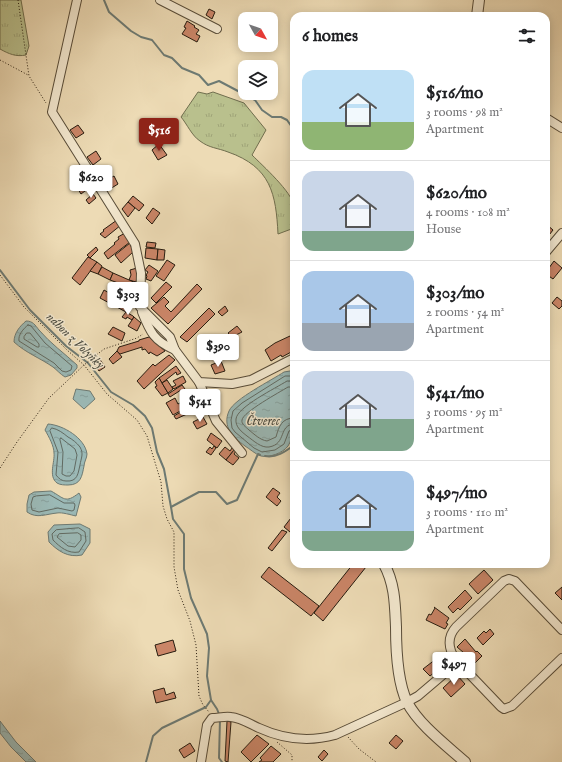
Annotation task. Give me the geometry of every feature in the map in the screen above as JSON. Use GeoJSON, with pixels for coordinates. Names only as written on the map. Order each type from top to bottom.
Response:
{"type":"FeatureCollection","features":[{"type":"Feature","properties":{"kind":"street"},"geometry":{"type":"LineString","coordinates":[[77,0],[52,112],[135,244],[141,273],[140,307],[149,330],[163,345],[175,350]]}},
{"type":"Feature","properties":{"kind":"street"},"geometry":{"type":"LineString","coordinates":[[160,0],[217,29]]}},
{"type":"Feature","properties":{"kind":"street"},"geometry":{"type":"LineString","coordinates":[[478,12],[479,0]]}},
{"type":"Feature","properties":{"kind":"street"},"geometry":{"type":"LineString","coordinates":[[550,120],[562,128]]}},
{"type":"Feature","properties":{"kind":"street"},"geometry":{"type":"LineString","coordinates":[[550,247],[562,233]]}},
{"type":"Feature","properties":{"kind":"street"},"geometry":{"type":"LineString","coordinates":[[140,307],[170,337],[175,350],[199,382],[216,421],[242,453]]}},
{"type":"Feature","properties":{"kind":"street"},"geometry":{"type":"LineString","coordinates":[[199,382],[232,384],[251,380],[290,360]]}},
{"type":"Feature","properties":{"kind":"street"},"geometry":{"type":"LineString","coordinates":[[386,568],[393,585],[395,600],[396,646],[400,678],[407,702],[425,727],[465,762]]}},
{"type":"Feature","properties":{"kind":"street"},"geometry":{"type":"LineString","coordinates":[[562,630],[515,581],[506,579],[453,630],[450,638],[450,647],[453,656],[501,706],[506,709],[510,708],[562,658]]}},
{"type":"Feature","properties":{"kind":"street"},"geometry":{"type":"LineString","coordinates":[[201,762],[208,725],[212,718],[230,716],[238,718],[261,729],[298,739],[326,738],[418,696],[458,662]]}},
{"type":"Feature","properties":{"kind":"path"},"geometry":{"type":"LineString","coordinates":[[18,0],[29,76],[52,112]]}},
{"type":"Feature","properties":{"kind":"path"},"geometry":{"type":"LineString","coordinates":[[0,60],[29,76]]}},
{"type":"Feature","properties":{"kind":"path"},"geometry":{"type":"LineString","coordinates":[[0,275],[24,307],[84,365],[107,394],[137,420],[147,436],[161,482],[163,506],[167,519],[174,532],[174,567],[178,590],[190,621],[196,645],[200,696],[203,705],[207,708],[212,718]]}},
{"type":"Feature","properties":{"kind":"path"},"geometry":{"type":"LineString","coordinates":[[0,468],[49,398],[84,365],[104,350],[137,338],[149,330]]}},
{"type":"Feature","properties":{"kind":"path"},"geometry":{"type":"LineString","coordinates":[[344,731],[359,749],[376,762]]}},
{"type":"Feature","properties":{"kind":"path"},"geometry":{"type":"LineString","coordinates":[[277,742],[292,755],[292,762]]}},
{"type":"Feature","properties":{"kind":"green space"},"geometry":{"type":"Polygon","coordinates":[[[0,0],[21,0],[29,46],[26,55],[13,55],[0,49],[0,0]]]}},
{"type":"Feature","properties":{"kind":"green space"},"geometry":{"type":"Polygon","coordinates":[[[198,92],[207,94],[213,92],[244,103],[266,130],[252,155],[276,179],[290,197],[290,230],[278,234],[273,194],[262,174],[254,166],[242,158],[207,145],[197,139],[181,117],[198,92]]]}},
{"type":"Feature","properties":{"kind":"water"},"geometry":{"type":"Polygon","coordinates":[[[26,321],[34,324],[43,335],[77,365],[77,368],[71,375],[65,377],[53,367],[14,342],[18,330],[26,321]]]}},
{"type":"Feature","properties":{"kind":"water","name":"Čtverec"},"geometry":{"type":"Polygon","coordinates":[[[290,371],[290,441],[286,449],[279,453],[272,456],[261,456],[241,443],[233,435],[228,427],[227,417],[232,406],[245,395],[284,372],[290,371]]]}},
{"type":"Feature","properties":{"kind":"water"},"geometry":{"type":"Polygon","coordinates":[[[76,389],[90,391],[95,399],[84,409],[73,399],[76,389]]]}},
{"type":"Feature","properties":{"kind":"water"},"geometry":{"type":"Polygon","coordinates":[[[48,424],[60,427],[72,433],[78,438],[85,448],[87,456],[80,479],[72,485],[62,485],[54,480],[52,473],[54,450],[45,430],[48,424]]]}},
{"type":"Feature","properties":{"kind":"water"},"geometry":{"type":"Polygon","coordinates":[[[51,491],[65,499],[71,498],[79,493],[81,497],[76,516],[59,513],[38,516],[27,512],[29,495],[34,492],[51,491]]]}},
{"type":"Feature","properties":{"kind":"water"},"geometry":{"type":"Polygon","coordinates":[[[80,524],[90,529],[90,543],[82,555],[68,555],[49,542],[48,532],[54,525],[80,524]]]}},
{"type":"Feature","properties":{"kind":"water"},"geometry":{"type":"Polygon","coordinates":[[[0,721],[16,742],[36,762],[26,762],[11,747],[0,733],[0,721]]]}},
{"type":"Feature","properties":{"kind":"building"},"geometry":{"type":"Polygon","coordinates":[[[209,9],[215,12],[212,19],[206,15],[209,9]]]}},
{"type":"Feature","properties":{"kind":"building"},"geometry":{"type":"Polygon","coordinates":[[[187,21],[199,30],[196,34],[200,36],[197,42],[182,34],[186,28],[184,27],[187,21]]]}},
{"type":"Feature","properties":{"kind":"building"},"geometry":{"type":"Polygon","coordinates":[[[78,125],[84,133],[76,138],[70,130],[78,125]]]}},
{"type":"Feature","properties":{"kind":"building"},"geometry":{"type":"Polygon","coordinates":[[[159,144],[167,155],[158,160],[152,150],[159,144]]]}},
{"type":"Feature","properties":{"kind":"building"},"geometry":{"type":"Polygon","coordinates":[[[96,151],[101,159],[93,165],[87,157],[96,151]]]}},
{"type":"Feature","properties":{"kind":"building"},"geometry":{"type":"Polygon","coordinates":[[[81,176],[89,188],[81,194],[73,181],[81,176]]]}},
{"type":"Feature","properties":{"kind":"building"},"geometry":{"type":"Polygon","coordinates":[[[114,176],[118,184],[110,189],[105,181],[114,176]]]}},
{"type":"Feature","properties":{"kind":"building"},"geometry":{"type":"Polygon","coordinates":[[[93,194],[96,198],[89,204],[86,200],[93,194]]]}},
{"type":"Feature","properties":{"kind":"building"},"geometry":{"type":"Polygon","coordinates":[[[133,196],[144,205],[139,211],[128,202],[133,196]]]}},
{"type":"Feature","properties":{"kind":"building"},"geometry":{"type":"Polygon","coordinates":[[[128,202],[135,208],[128,217],[122,209],[128,202]]]}},
{"type":"Feature","properties":{"kind":"building"},"geometry":{"type":"Polygon","coordinates":[[[153,208],[160,213],[152,224],[146,218],[153,208]]]}},
{"type":"Feature","properties":{"kind":"building"},"geometry":{"type":"Polygon","coordinates":[[[117,220],[121,225],[105,238],[100,234],[104,231],[103,230],[117,220]]]}},
{"type":"Feature","properties":{"kind":"building"},"geometry":{"type":"Polygon","coordinates":[[[125,233],[130,242],[108,259],[104,253],[115,244],[114,243],[119,239],[118,237],[125,233]]]}},
{"type":"Feature","properties":{"kind":"building"},"geometry":{"type":"Polygon","coordinates":[[[147,242],[156,243],[155,248],[146,247],[147,242]]]}},
{"type":"Feature","properties":{"kind":"building"},"geometry":{"type":"Polygon","coordinates":[[[130,243],[133,252],[121,263],[115,255],[130,243]]]}},
{"type":"Feature","properties":{"kind":"building"},"geometry":{"type":"Polygon","coordinates":[[[96,247],[98,250],[90,258],[87,255],[96,247]]]}},
{"type":"Feature","properties":{"kind":"building"},"geometry":{"type":"Polygon","coordinates":[[[146,248],[158,249],[157,260],[145,258],[146,248]]]}},
{"type":"Feature","properties":{"kind":"building"},"geometry":{"type":"Polygon","coordinates":[[[158,249],[165,250],[164,260],[157,260],[158,249]]]}},
{"type":"Feature","properties":{"kind":"building"},"geometry":{"type":"Polygon","coordinates":[[[88,257],[97,262],[80,285],[72,278],[88,257]]]}},
{"type":"Feature","properties":{"kind":"building"},"geometry":{"type":"Polygon","coordinates":[[[167,260],[175,265],[164,281],[156,276],[167,260]]]}},
{"type":"Feature","properties":{"kind":"building"},"geometry":{"type":"Polygon","coordinates":[[[554,261],[562,268],[553,279],[550,277],[550,266],[554,261]]]}},
{"type":"Feature","properties":{"kind":"building"},"geometry":{"type":"Polygon","coordinates":[[[97,262],[102,266],[98,274],[90,271],[97,262]]]}},
{"type":"Feature","properties":{"kind":"building"},"geometry":{"type":"Polygon","coordinates":[[[149,265],[158,271],[151,281],[146,279],[148,272],[145,270],[149,265]]]}},
{"type":"Feature","properties":{"kind":"building"},"geometry":{"type":"Polygon","coordinates":[[[102,267],[113,273],[110,280],[98,274],[102,267]]]}},
{"type":"Feature","properties":{"kind":"building"},"geometry":{"type":"Polygon","coordinates":[[[137,268],[138,274],[136,282],[129,280],[131,275],[130,270],[137,268]]]}},
{"type":"Feature","properties":{"kind":"building"},"geometry":{"type":"Polygon","coordinates":[[[113,273],[136,283],[126,312],[100,298],[104,290],[123,301],[129,287],[110,280],[113,273]]]}},
{"type":"Feature","properties":{"kind":"building"},"geometry":{"type":"Polygon","coordinates":[[[166,282],[172,287],[156,303],[151,298],[166,282]]]}},
{"type":"Feature","properties":{"kind":"building"},"geometry":{"type":"Polygon","coordinates":[[[197,284],[202,289],[168,324],[151,308],[164,297],[169,302],[165,306],[171,312],[197,284]]]}},
{"type":"Feature","properties":{"kind":"building"},"geometry":{"type":"Polygon","coordinates":[[[557,297],[562,301],[562,306],[559,309],[552,303],[557,297]]]}},
{"type":"Feature","properties":{"kind":"building"},"geometry":{"type":"Polygon","coordinates":[[[225,306],[228,311],[222,316],[218,312],[225,306]]]}},
{"type":"Feature","properties":{"kind":"building"},"geometry":{"type":"Polygon","coordinates":[[[209,308],[215,314],[187,342],[180,337],[209,308]]]}},
{"type":"Feature","properties":{"kind":"building"},"geometry":{"type":"Polygon","coordinates":[[[126,312],[134,317],[132,320],[127,317],[126,319],[122,317],[126,312]]]}},
{"type":"Feature","properties":{"kind":"building"},"geometry":{"type":"Polygon","coordinates":[[[134,317],[141,323],[137,331],[128,326],[134,317]]]}},
{"type":"Feature","properties":{"kind":"building"},"geometry":{"type":"Polygon","coordinates":[[[237,326],[242,332],[232,337],[228,333],[237,326]]]}},
{"type":"Feature","properties":{"kind":"building"},"geometry":{"type":"Polygon","coordinates":[[[113,327],[125,333],[122,341],[108,334],[113,327]]]}},
{"type":"Feature","properties":{"kind":"building"},"geometry":{"type":"Polygon","coordinates":[[[290,336],[290,353],[282,357],[281,355],[271,361],[265,350],[275,343],[290,336]]]}},
{"type":"Feature","properties":{"kind":"building"},"geometry":{"type":"Polygon","coordinates":[[[149,337],[165,351],[157,356],[150,352],[149,354],[145,349],[142,350],[142,347],[120,354],[117,351],[119,347],[149,337]]]}},
{"type":"Feature","properties":{"kind":"building"},"geometry":{"type":"Polygon","coordinates":[[[117,351],[122,357],[113,364],[109,359],[117,351]]]}},
{"type":"Feature","properties":{"kind":"building"},"geometry":{"type":"Polygon","coordinates":[[[169,355],[175,360],[144,389],[137,381],[153,364],[155,366],[169,355]]]}},
{"type":"Feature","properties":{"kind":"building"},"geometry":{"type":"Polygon","coordinates":[[[99,358],[105,367],[99,371],[93,362],[99,358]]]}},
{"type":"Feature","properties":{"kind":"building"},"geometry":{"type":"Polygon","coordinates":[[[221,361],[225,371],[215,374],[211,365],[221,361]]]}},
{"type":"Feature","properties":{"kind":"building"},"geometry":{"type":"Polygon","coordinates":[[[176,366],[181,373],[177,375],[176,372],[162,383],[159,378],[176,366]]]}},
{"type":"Feature","properties":{"kind":"building"},"geometry":{"type":"Polygon","coordinates":[[[183,376],[186,382],[174,389],[172,387],[176,385],[173,381],[183,376]]]}},
{"type":"Feature","properties":{"kind":"building"},"geometry":{"type":"Polygon","coordinates":[[[159,378],[168,393],[162,396],[155,387],[157,386],[155,382],[159,378]]]}},
{"type":"Feature","properties":{"kind":"building"},"geometry":{"type":"Polygon","coordinates":[[[167,380],[173,389],[168,393],[162,383],[167,380]]]}},
{"type":"Feature","properties":{"kind":"building"},"geometry":{"type":"Polygon","coordinates":[[[182,385],[185,389],[170,397],[168,394],[182,385]]]}},
{"type":"Feature","properties":{"kind":"building"},"geometry":{"type":"Polygon","coordinates":[[[191,397],[195,403],[173,415],[166,403],[175,398],[178,404],[191,397]]]}},
{"type":"Feature","properties":{"kind":"building"},"geometry":{"type":"Polygon","coordinates":[[[184,410],[187,414],[176,419],[174,416],[184,410]]]}},
{"type":"Feature","properties":{"kind":"building"},"geometry":{"type":"Polygon","coordinates":[[[203,417],[207,424],[197,429],[193,422],[203,417]]]}},
{"type":"Feature","properties":{"kind":"building"},"geometry":{"type":"Polygon","coordinates":[[[211,433],[222,441],[217,448],[207,440],[211,433]]]}},
{"type":"Feature","properties":{"kind":"building"},"geometry":{"type":"Polygon","coordinates":[[[214,446],[216,448],[211,455],[206,452],[210,447],[212,449],[214,446]]]}},
{"type":"Feature","properties":{"kind":"building"},"geometry":{"type":"Polygon","coordinates":[[[225,447],[230,451],[232,448],[234,450],[226,460],[219,454],[225,447]]]}},
{"type":"Feature","properties":{"kind":"building"},"geometry":{"type":"Polygon","coordinates":[[[234,450],[236,451],[234,454],[239,458],[233,465],[226,460],[234,450]]]}},
{"type":"Feature","properties":{"kind":"building"},"geometry":{"type":"Polygon","coordinates":[[[273,488],[280,493],[277,497],[281,501],[277,506],[266,497],[273,488]]]}},
{"type":"Feature","properties":{"kind":"building"},"geometry":{"type":"Polygon","coordinates":[[[290,519],[290,532],[284,527],[290,519]]]}},
{"type":"Feature","properties":{"kind":"building"},"geometry":{"type":"Polygon","coordinates":[[[282,530],[287,532],[272,551],[268,548],[282,530]]]}},
{"type":"Feature","properties":{"kind":"building"},"geometry":{"type":"Polygon","coordinates":[[[269,567],[319,606],[311,616],[261,577],[269,567]]]}},
{"type":"Feature","properties":{"kind":"building"},"geometry":{"type":"Polygon","coordinates":[[[350,568],[365,568],[323,621],[314,613],[350,568]]]}},
{"type":"Feature","properties":{"kind":"building"},"geometry":{"type":"Polygon","coordinates":[[[484,570],[493,580],[478,594],[469,584],[484,570]]]}},
{"type":"Feature","properties":{"kind":"building"},"geometry":{"type":"Polygon","coordinates":[[[562,587],[562,600],[555,593],[562,587]]]}},
{"type":"Feature","properties":{"kind":"building"},"geometry":{"type":"Polygon","coordinates":[[[465,590],[472,598],[460,610],[458,608],[453,613],[448,607],[465,590]]]}},
{"type":"Feature","properties":{"kind":"building"},"geometry":{"type":"Polygon","coordinates":[[[434,607],[449,618],[445,629],[426,620],[429,614],[431,615],[435,608],[434,607]]]}},
{"type":"Feature","properties":{"kind":"building"},"geometry":{"type":"Polygon","coordinates":[[[490,629],[494,634],[483,645],[477,638],[484,631],[486,633],[490,629]]]}},
{"type":"Feature","properties":{"kind":"building"},"geometry":{"type":"Polygon","coordinates":[[[465,639],[476,652],[477,651],[482,656],[474,664],[469,659],[470,658],[457,647],[465,639]]]}},
{"type":"Feature","properties":{"kind":"building"},"geometry":{"type":"Polygon","coordinates":[[[173,640],[176,651],[158,656],[155,645],[173,640]]]}},
{"type":"Feature","properties":{"kind":"building"},"geometry":{"type":"Polygon","coordinates":[[[436,659],[442,666],[430,676],[423,669],[436,659]]]}},
{"type":"Feature","properties":{"kind":"building"},"geometry":{"type":"Polygon","coordinates":[[[457,675],[465,684],[451,697],[443,688],[457,675]]]}},
{"type":"Feature","properties":{"kind":"building"},"geometry":{"type":"Polygon","coordinates":[[[164,688],[166,695],[174,692],[176,698],[156,703],[153,691],[164,688]]]}},
{"type":"Feature","properties":{"kind":"building"},"geometry":{"type":"Polygon","coordinates":[[[227,721],[231,722],[228,762],[225,761],[227,721]]]}},
{"type":"Feature","properties":{"kind":"building"},"geometry":{"type":"Polygon","coordinates":[[[257,735],[269,744],[251,762],[241,752],[257,735]]]}},
{"type":"Feature","properties":{"kind":"building"},"geometry":{"type":"Polygon","coordinates":[[[396,735],[403,741],[396,749],[389,743],[396,735]]]}},
{"type":"Feature","properties":{"kind":"building"},"geometry":{"type":"Polygon","coordinates":[[[190,743],[195,751],[184,758],[179,750],[190,743]]]}},
{"type":"Feature","properties":{"kind":"building"},"geometry":{"type":"Polygon","coordinates":[[[271,746],[281,754],[273,762],[259,762],[262,760],[260,758],[271,746]]]}},
{"type":"Feature","properties":{"kind":"building"},"geometry":{"type":"Polygon","coordinates":[[[324,750],[328,754],[322,761],[318,757],[324,750]]]}},
{"type":"Feature","properties":{"kind":"waterway"},"geometry":{"type":"LineString","coordinates":[[104,0],[109,12],[131,31],[141,37],[152,40],[164,55],[172,58],[182,68],[199,75],[208,85],[219,81],[255,100],[262,110],[272,117],[281,117],[287,120],[290,124]]}},
{"type":"Feature","properties":{"kind":"waterway","name":"náhon z Volyňky"},"geometry":{"type":"LineString","coordinates":[[0,270],[30,310],[66,346],[88,363],[111,392],[133,405],[145,416],[152,428],[157,452],[164,469],[171,507]]}},
{"type":"Feature","properties":{"kind":"waterway"},"geometry":{"type":"LineString","coordinates":[[265,456],[280,454],[290,448]]}},
{"type":"Feature","properties":{"kind":"waterway"},"geometry":{"type":"LineString","coordinates":[[219,714],[211,700],[207,676],[209,648],[207,634],[191,598],[184,569],[184,534],[173,519],[171,507],[199,492],[216,492],[227,504],[237,500],[258,454],[260,455]]}},
{"type":"Feature","properties":{"kind":"waterway"},"geometry":{"type":"LineString","coordinates":[[146,762],[153,736],[162,728],[206,707],[211,700]]}},
{"type":"Feature","properties":{"kind":"waterway"},"geometry":{"type":"LineString","coordinates":[[220,719],[219,758],[222,762]]}}]}
